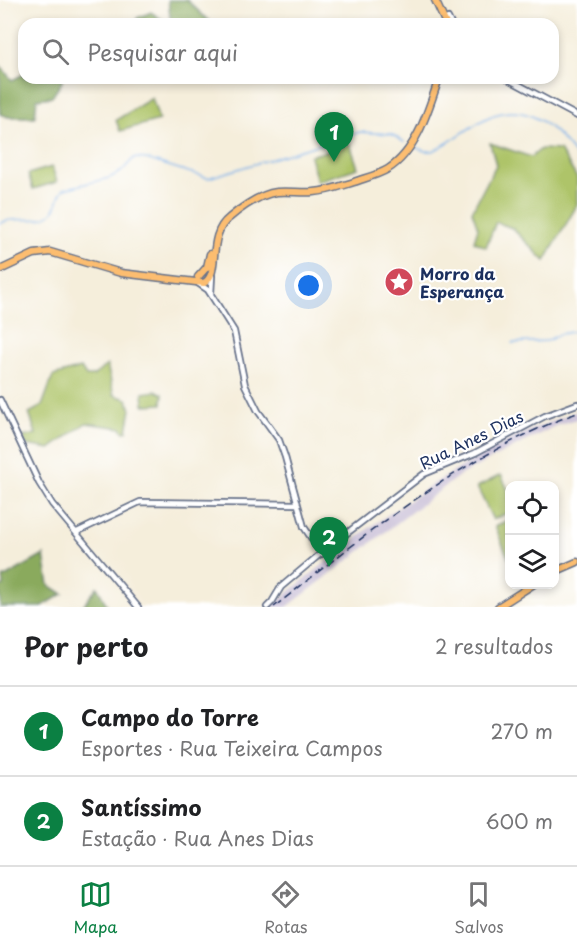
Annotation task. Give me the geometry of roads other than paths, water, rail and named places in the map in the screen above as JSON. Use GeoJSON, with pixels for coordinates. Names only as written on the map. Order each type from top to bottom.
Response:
{"type":"FeatureCollection","features":[{"type":"Feature","properties":{"kind":"main road"},"geometry":{"type":"LineString","coordinates":[[437,0],[446,18]]}},
{"type":"Feature","properties":{"kind":"main road"},"geometry":{"type":"LineString","coordinates":[[0,268],[34,251],[48,248],[115,268],[208,281],[212,274],[217,233],[226,220],[271,194],[328,190],[381,173],[394,164],[409,143],[435,84]]}},
{"type":"Feature","properties":{"kind":"main road"},"geometry":{"type":"LineString","coordinates":[[198,280],[209,261],[212,237],[217,224],[230,212],[272,190],[319,189],[372,172],[392,161],[409,143]]}},
{"type":"Feature","properties":{"kind":"main road"},"geometry":{"type":"LineString","coordinates":[[206,269],[212,274]]}},
{"type":"Feature","properties":{"kind":"main road"},"geometry":{"type":"LineString","coordinates":[[559,572],[577,565]]}},
{"type":"Feature","properties":{"kind":"main road"},"geometry":{"type":"LineString","coordinates":[[492,607],[520,589]]}},
{"type":"Feature","properties":{"kind":"main road"},"geometry":{"type":"LineString","coordinates":[[498,607],[527,589]]}},
{"type":"Feature","properties":{"kind":"street"},"geometry":{"type":"LineString","coordinates":[[517,84],[577,116]]}},
{"type":"Feature","properties":{"kind":"street"},"geometry":{"type":"LineString","coordinates":[[212,274],[212,294]]}},
{"type":"Feature","properties":{"kind":"street"},"geometry":{"type":"LineString","coordinates":[[198,280],[212,294],[236,338],[248,391],[281,444],[307,532],[321,554]]}},
{"type":"Feature","properties":{"kind":"street"},"geometry":{"type":"LineString","coordinates":[[0,400],[43,490],[55,508],[138,607]]}},
{"type":"Feature","properties":{"kind":"street","name":"Rua Anes Dias"},"geometry":{"type":"LineString","coordinates":[[267,607],[281,587],[424,474],[475,453],[545,416],[577,404]]}},
{"type":"Feature","properties":{"kind":"street"},"geometry":{"type":"LineString","coordinates":[[77,532],[140,502],[297,504]]}},
{"type":"Feature","properties":{"kind":"waterway"},"geometry":{"type":"LineString","coordinates":[[414,147],[433,151],[489,117],[517,112],[540,120],[560,137],[577,158]]}},
{"type":"Feature","properties":{"kind":"waterway"},"geometry":{"type":"LineString","coordinates":[[0,223],[45,217],[54,211],[64,189],[109,178],[121,172],[134,158],[146,159],[208,178],[360,132],[391,134],[404,142]]}},
{"type":"Feature","properties":{"kind":"waterway"},"geometry":{"type":"LineString","coordinates":[[512,343],[547,341],[560,334],[577,331]]}},
{"type":"Feature","properties":{"kind":"railway"},"geometry":{"type":"LineString","coordinates":[[274,607],[381,524],[456,473],[535,430],[577,413]]}},
{"type":"Feature","properties":{"kind":"place","name":"Campo do Torre"},"geometry":{"type":"Point","coordinates":[334,162]}},
{"type":"Feature","properties":{"kind":"place","name":"Morro da Esperança"},"geometry":{"type":"Point","coordinates":[399,282]}},
{"type":"Feature","properties":{"kind":"place","name":"Santíssimo"},"geometry":{"type":"Point","coordinates":[329,567]}}]}
